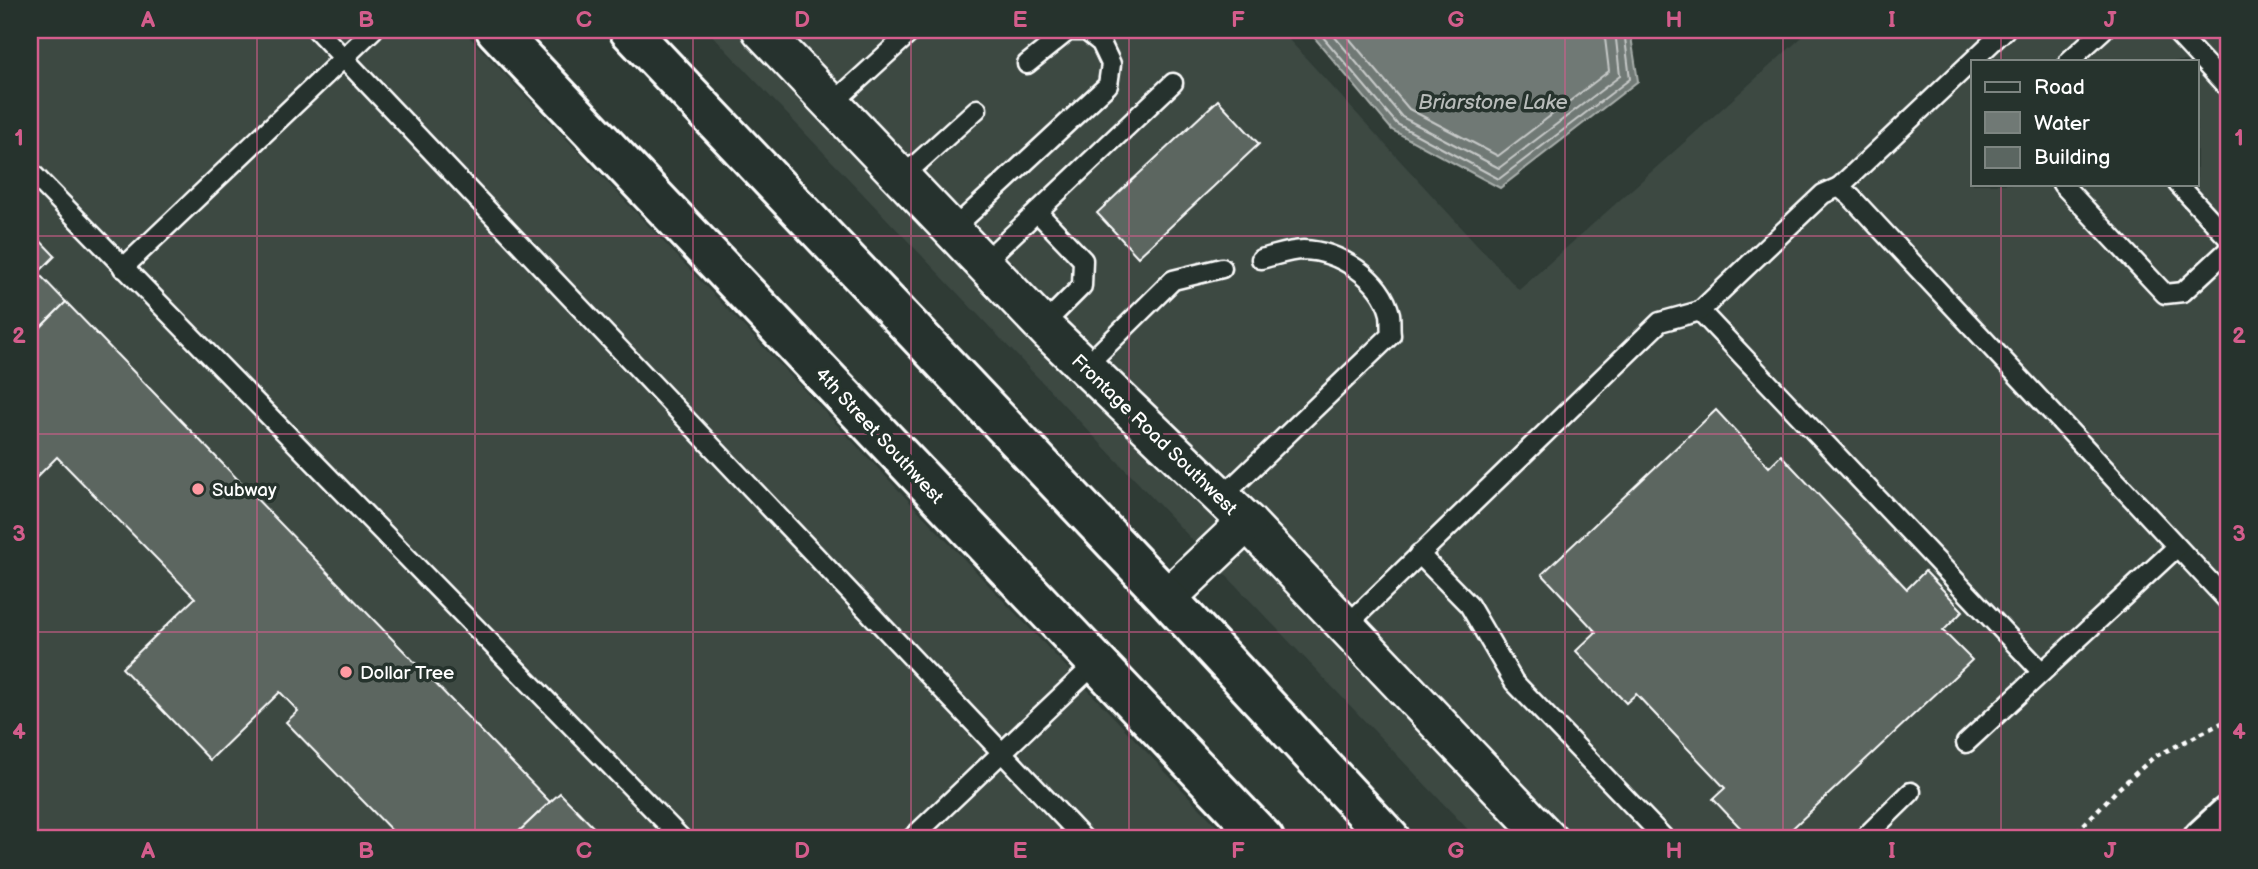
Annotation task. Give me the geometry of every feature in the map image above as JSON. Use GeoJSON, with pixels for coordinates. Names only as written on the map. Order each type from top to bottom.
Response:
{"type":"FeatureCollection","features":[{"type":"Feature","properties":{"kind":"main road","name":"4th Street Southwest"},"geometry":{"type":"LineString","coordinates":[[496,30],[1264,839]]}},
{"type":"Feature","properties":{"kind":"main road"},"geometry":{"type":"LineString","coordinates":[[629,30],[1167,598],[1390,839]]}},
{"type":"Feature","properties":{"kind":"main road"},"geometry":{"type":"LineString","coordinates":[[2203,839],[2228,816]]}},
{"type":"Feature","properties":{"kind":"street","name":"Frontage Road Southwest"},"geometry":{"type":"LineString","coordinates":[[761,30],[1043,325],[1235,510],[1548,839]]}},
{"type":"Feature","properties":{"kind":"street"},"geometry":{"type":"LineString","coordinates":[[1167,598],[1235,510]]}},
{"type":"Feature","properties":{"kind":"lane"},"geometry":{"type":"LineString","coordinates":[[317,30],[1084,839]]}},
{"type":"Feature","properties":{"kind":"lane"},"geometry":{"type":"LineString","coordinates":[[123,268],[373,30]]}},
{"type":"Feature","properties":{"kind":"lane"},"geometry":{"type":"LineString","coordinates":[[1973,60],[2005,30]]}},
{"type":"Feature","properties":{"kind":"lane"},"geometry":{"type":"LineString","coordinates":[[2070,60],[2103,30]]}},
{"type":"Feature","properties":{"kind":"lane"},"geometry":{"type":"LineString","coordinates":[[2174,30],[2228,88]]}},
{"type":"Feature","properties":{"kind":"lane"},"geometry":{"type":"LineString","coordinates":[[832,104],[910,31]]}},
{"type":"Feature","properties":{"kind":"lane"},"geometry":{"type":"LineString","coordinates":[[952,230],[1108,85],[1111,64],[1101,43],[1086,31],[1068,31],[1027,64]]}},
{"type":"Feature","properties":{"kind":"lane"},"geometry":{"type":"LineString","coordinates":[[1346,626],[1660,322],[1700,311],[1823,194],[1839,187],[1971,62]]}},
{"type":"Feature","properties":{"kind":"lane"},"geometry":{"type":"LineString","coordinates":[[983,263],[1173,83]]}},
{"type":"Feature","properties":{"kind":"lane"},"geometry":{"type":"LineString","coordinates":[[902,177],[977,109]]}},
{"type":"Feature","properties":{"kind":"lane"},"geometry":{"type":"LineString","coordinates":[[30,171],[682,839]]}},
{"type":"Feature","properties":{"kind":"lane"},"geometry":{"type":"LineString","coordinates":[[2064,186],[2165,294],[2183,292],[2228,250]]}},
{"type":"Feature","properties":{"kind":"lane"},"geometry":{"type":"LineString","coordinates":[[2180,186],[2228,238]]}},
{"type":"Feature","properties":{"kind":"lane"},"geometry":{"type":"LineString","coordinates":[[1839,187],[2228,601]]}},
{"type":"Feature","properties":{"kind":"lane"},"geometry":{"type":"LineString","coordinates":[[1037,212],[1083,260],[1082,286],[1043,325]]}},
{"type":"Feature","properties":{"kind":"lane"},"geometry":{"type":"LineString","coordinates":[[1235,510],[1391,335],[1390,315],[1382,296],[1362,273],[1338,257],[1302,250],[1261,259]]}},
{"type":"Feature","properties":{"kind":"lane"},"geometry":{"type":"LineString","coordinates":[[1086,366],[1173,280],[1222,268]]}},
{"type":"Feature","properties":{"kind":"lane"},"geometry":{"type":"LineString","coordinates":[[1700,311],[2042,672]]}},
{"type":"Feature","properties":{"kind":"lane"},"geometry":{"type":"LineString","coordinates":[[1966,743],[2177,547]]}},
{"type":"Feature","properties":{"kind":"lane"},"geometry":{"type":"LineString","coordinates":[[1419,554],[1469,605],[1514,682],[1665,839]]}},
{"type":"Feature","properties":{"kind":"lane"},"geometry":{"type":"LineString","coordinates":[[911,839],[1096,663]]}},
{"type":"Feature","properties":{"kind":"lane"},"geometry":{"type":"LineString","coordinates":[[1863,839],[1911,792]]}},
{"type":"Feature","properties":{"kind":"path"},"geometry":{"type":"LineString","coordinates":[[2070,839],[2117,790],[2154,757],[2228,720]]}},
{"type":"Feature","properties":{"kind":"shaded area"},"geometry":{"type":"Polygon","coordinates":[[[30,30],[463,30],[1229,839],[30,839],[30,30]]]}},
{"type":"Feature","properties":{"kind":"shaded area"},"geometry":{"type":"Polygon","coordinates":[[[707,30],[1280,30],[1519,290],[1810,30],[2228,30],[2228,839],[1477,839],[707,30]]]}},
{"type":"Feature","properties":{"kind":"water","name":"Briarstone Lake"},"geometry":{"type":"Polygon","coordinates":[[[1308,30],[1630,30],[1638,81],[1500,188],[1392,130],[1308,30]]]}},
{"type":"Feature","properties":{"kind":"building"},"geometry":{"type":"Polygon","coordinates":[[[1218,100],[1259,144],[1138,257],[1097,213],[1218,100]]]}},
{"type":"Feature","properties":{"kind":"building"},"geometry":{"type":"Polygon","coordinates":[[[30,230],[55,256],[38,273],[66,302],[30,338],[30,230]]]}},
{"type":"Feature","properties":{"kind":"building"},"geometry":{"type":"Polygon","coordinates":[[[66,302],[550,802],[511,839],[400,839],[286,722],[298,711],[280,692],[210,760],[122,668],[195,598],[57,457],[30,484],[30,338],[66,302]]]}},
{"type":"Feature","properties":{"kind":"building"},"geometry":{"type":"Polygon","coordinates":[[[1716,410],[1769,467],[1781,455],[1907,589],[1925,571],[1963,611],[1943,631],[1972,660],[1781,839],[1751,839],[1713,799],[1725,788],[1636,694],[1626,703],[1576,651],[1596,632],[1542,574],[1716,410]]]}},
{"type":"Feature","properties":{"kind":"building"},"geometry":{"type":"Polygon","coordinates":[[[560,793],[605,839],[511,839],[550,802],[560,793]]]}},
{"type":"Feature","properties":{"kind":"place","name":"Subway"},"geometry":{"type":"Point","coordinates":[198,489]}},
{"type":"Feature","properties":{"kind":"place","name":"Dollar Tree"},"geometry":{"type":"Point","coordinates":[346,672]}}]}
